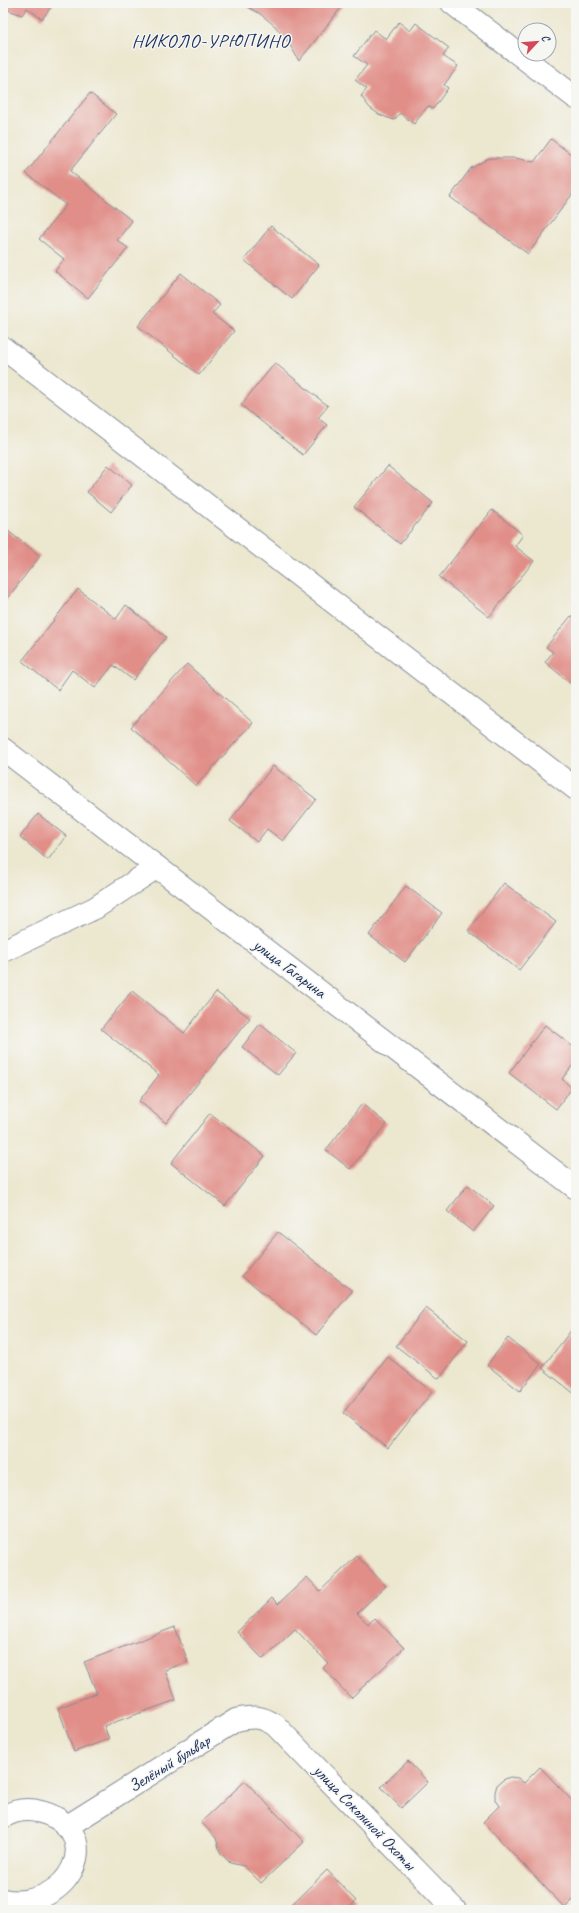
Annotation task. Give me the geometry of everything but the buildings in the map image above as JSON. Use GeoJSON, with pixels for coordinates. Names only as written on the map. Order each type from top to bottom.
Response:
{"type":"FeatureCollection","features":[{"type":"Feature","properties":{"kind":"street"},"geometry":{"type":"LineString","coordinates":[[452,3],[576,98]]}},
{"type":"Feature","properties":{"kind":"street"},"geometry":{"type":"LineString","coordinates":[[3,348],[576,789]]}},
{"type":"Feature","properties":{"kind":"street","name":"улица Гагарина"},"geometry":{"type":"LineString","coordinates":[[3,749],[576,1188]]}},
{"type":"Feature","properties":{"kind":"street"},"geometry":{"type":"LineString","coordinates":[[3,951],[95,908],[157,867]]}},
{"type":"Feature","properties":{"kind":"street","name":"Зелёный бульвар"},"geometry":{"type":"LineString","coordinates":[[66,1827],[236,1720],[248,1717],[264,1718],[275,1725]]}},
{"type":"Feature","properties":{"kind":"street","name":"улица Соколиной Охоты"},"geometry":{"type":"LineString","coordinates":[[275,1725],[455,1910]]}},
{"type":"Feature","properties":{"kind":"street"},"geometry":{"type":"LineString","coordinates":[[3,1817],[12,1812],[31,1809],[51,1814],[66,1827],[76,1846],[77,1860],[77,1867],[70,1886],[55,1900],[35,1908],[14,1906],[3,1900]]}},
{"type":"Feature","properties":{"kind":"district","name":"НИКОЛО-УРЮПИНО"},"geometry":{"type":"Point","coordinates":[211,40]}}]}
